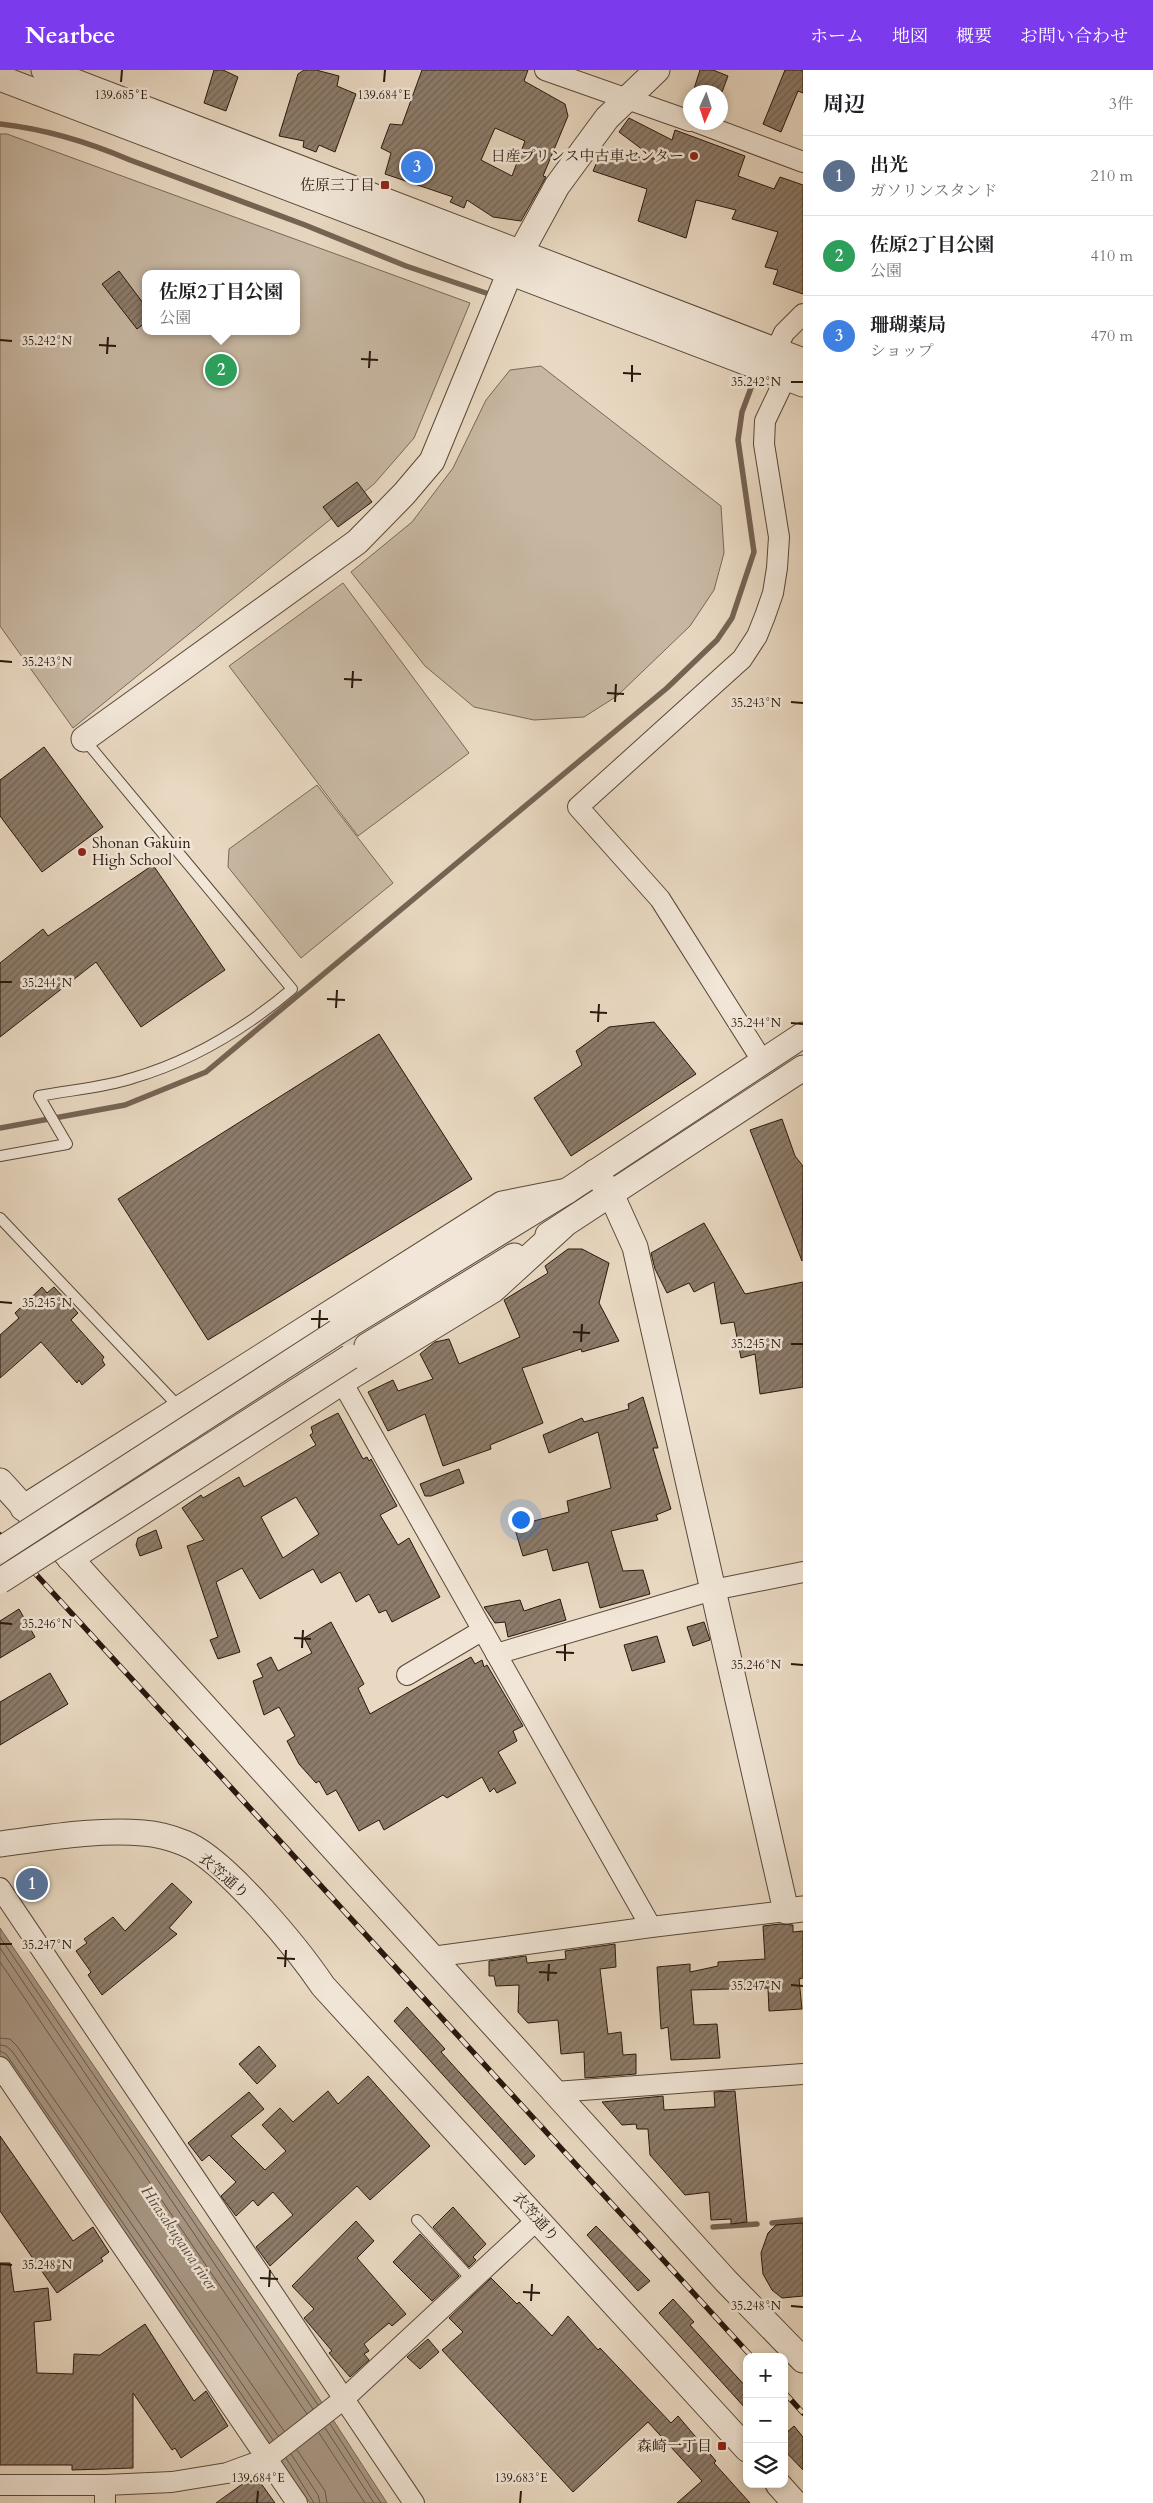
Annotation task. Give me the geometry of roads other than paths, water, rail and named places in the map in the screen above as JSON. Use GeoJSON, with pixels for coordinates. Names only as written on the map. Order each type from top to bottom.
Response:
{"type":"FeatureCollection","features":[{"type":"Feature","properties":{"kind":"street"},"geometry":{"type":"LineString","coordinates":[[44,70],[782,371],[803,361]]}},
{"type":"Feature","properties":{"kind":"street"},"geometry":{"type":"LineString","coordinates":[[545,70],[683,119]]}},
{"type":"Feature","properties":{"kind":"street"},"geometry":{"type":"LineString","coordinates":[[84,739],[358,542],[404,494],[432,461],[516,263],[557,186],[589,140],[625,99],[656,70]]}},
{"type":"Feature","properties":{"kind":"street"},"geometry":{"type":"LineString","coordinates":[[0,78],[516,263]]}},
{"type":"Feature","properties":{"kind":"street"},"geometry":{"type":"LineString","coordinates":[[717,130],[803,162]]}},
{"type":"Feature","properties":{"kind":"street"},"geometry":{"type":"LineString","coordinates":[[763,1062],[660,900],[578,807],[742,659],[757,636],[773,593],[780,537],[764,444],[765,421],[782,371],[784,333],[803,314]]}},
{"type":"Feature","properties":{"kind":"street"},"geometry":{"type":"LineString","coordinates":[[0,1550],[337,1332],[567,1191],[803,1036]]}},
{"type":"Feature","properties":{"kind":"street"},"geometry":{"type":"LineString","coordinates":[[0,1581],[350,1357],[563,1226],[803,1068]]}},
{"type":"Feature","properties":{"kind":"street"},"geometry":{"type":"LineString","coordinates":[[432,1957],[651,1927],[794,1910],[713,1590],[635,1247],[611,1194],[595,1172]]}},
{"type":"Feature","properties":{"kind":"street"},"geometry":{"type":"LineString","coordinates":[[24,1508],[179,1407],[502,1204],[567,1191]]}},
{"type":"Feature","properties":{"kind":"street"},"geometry":{"type":"LineString","coordinates":[[70,1559],[342,1382],[493,1290],[563,1226]]}},
{"type":"Feature","properties":{"kind":"street"},"geometry":{"type":"LineString","coordinates":[[342,1382],[651,1927]]}},
{"type":"Feature","properties":{"kind":"street"},"geometry":{"type":"LineString","coordinates":[[0,1481],[726,2281],[803,2360]]}},
{"type":"Feature","properties":{"kind":"street"},"geometry":{"type":"LineString","coordinates":[[61,1483],[106,1536]]}},
{"type":"Feature","properties":{"kind":"street"},"geometry":{"type":"LineString","coordinates":[[496,1654],[713,1590],[803,1572]]}},
{"type":"Feature","properties":{"kind":"street"},"geometry":{"type":"LineString","coordinates":[[407,1674],[483,1630]]}},
{"type":"Feature","properties":{"kind":"street","name":"衣笠通り"},"geometry":{"type":"LineString","coordinates":[[0,1844],[103,1832],[145,1833],[185,1843],[218,1866],[304,1957],[323,1986],[743,2445]]}},
{"type":"Feature","properties":{"kind":"street","name":"衣笠通り"},"geometry":{"type":"LineString","coordinates":[[0,1858],[108,1845],[144,1846],[178,1855],[214,1881],[291,1965],[323,1986]]}},
{"type":"Feature","properties":{"kind":"street"},"geometry":{"type":"LineString","coordinates":[[0,1888],[342,2400],[414,2503]]}},
{"type":"Feature","properties":{"kind":"street"},"geometry":{"type":"LineString","coordinates":[[0,2067],[270,2457],[297,2503]]}},
{"type":"Feature","properties":{"kind":"street"},"geometry":{"type":"LineString","coordinates":[[555,2092],[803,2074]]}},
{"type":"Feature","properties":{"kind":"street"},"geometry":{"type":"LineString","coordinates":[[0,2485],[105,2494],[227,2473],[270,2457],[342,2400],[538,2219]]}},
{"type":"Feature","properties":{"kind":"street"},"geometry":{"type":"LineString","coordinates":[[782,2488],[795,2503]]}},
{"type":"Feature","properties":{"kind":"lane"},"geometry":{"type":"LineString","coordinates":[[0,1156],[67,1144],[39,1096],[132,1079],[191,1056],[265,1012],[292,988],[84,739]]}},
{"type":"Feature","properties":{"kind":"lane"},"geometry":{"type":"LineString","coordinates":[[0,1218],[179,1407]]}},
{"type":"Feature","properties":{"kind":"lane"},"geometry":{"type":"LineString","coordinates":[[417,2220],[472,2280]]}},
{"type":"Feature","properties":{"kind":"water","name":"Hirasakugawa river"},"geometry":{"type":"Polygon","coordinates":[[[0,1928],[304,2375],[387,2503],[310,2503],[0,2054],[0,1928]]]}},
{"type":"Feature","properties":{"kind":"waterway"},"geometry":{"type":"LineString","coordinates":[[0,124],[50,133],[98,147],[305,225],[406,266],[489,294]]}},
{"type":"Feature","properties":{"kind":"waterway"},"geometry":{"type":"LineString","coordinates":[[0,1128],[125,1105],[206,1072],[667,688],[717,640],[732,618],[754,552],[738,440],[742,412],[751,388]]}},
{"type":"Feature","properties":{"kind":"waterway"},"geometry":{"type":"LineString","coordinates":[[772,2223],[803,2220]]}},
{"type":"Feature","properties":{"kind":"waterway"},"geometry":{"type":"LineString","coordinates":[[713,2227],[757,2224]]}},
{"type":"Feature","properties":{"kind":"railway"},"geometry":{"type":"LineString","coordinates":[[0,1535],[748,2353]]}},
{"type":"Feature","properties":{"kind":"railway"},"geometry":{"type":"LineString","coordinates":[[788,2396],[803,2413]]}},
{"type":"Feature","properties":{"kind":"place","name":"日産プリンス中古車センター"},"geometry":{"type":"Point","coordinates":[694,156]}},
{"type":"Feature","properties":{"kind":"place","name":"珊瑚薬局"},"geometry":{"type":"Point","coordinates":[417,167]}},
{"type":"Feature","properties":{"kind":"place","name":"佐原三丁目"},"geometry":{"type":"Point","coordinates":[385,185]}},
{"type":"Feature","properties":{"kind":"place","name":"佐原2丁目公園"},"geometry":{"type":"Point","coordinates":[221,370]}},
{"type":"Feature","properties":{"kind":"place","name":"Shonan Gakuin High School"},"geometry":{"type":"Point","coordinates":[82,852]}},
{"type":"Feature","properties":{"kind":"place","name":"出光"},"geometry":{"type":"Point","coordinates":[32,1884]}},
{"type":"Feature","properties":{"kind":"place","name":"森崎一丁目"},"geometry":{"type":"Point","coordinates":[722,2446]}}]}
